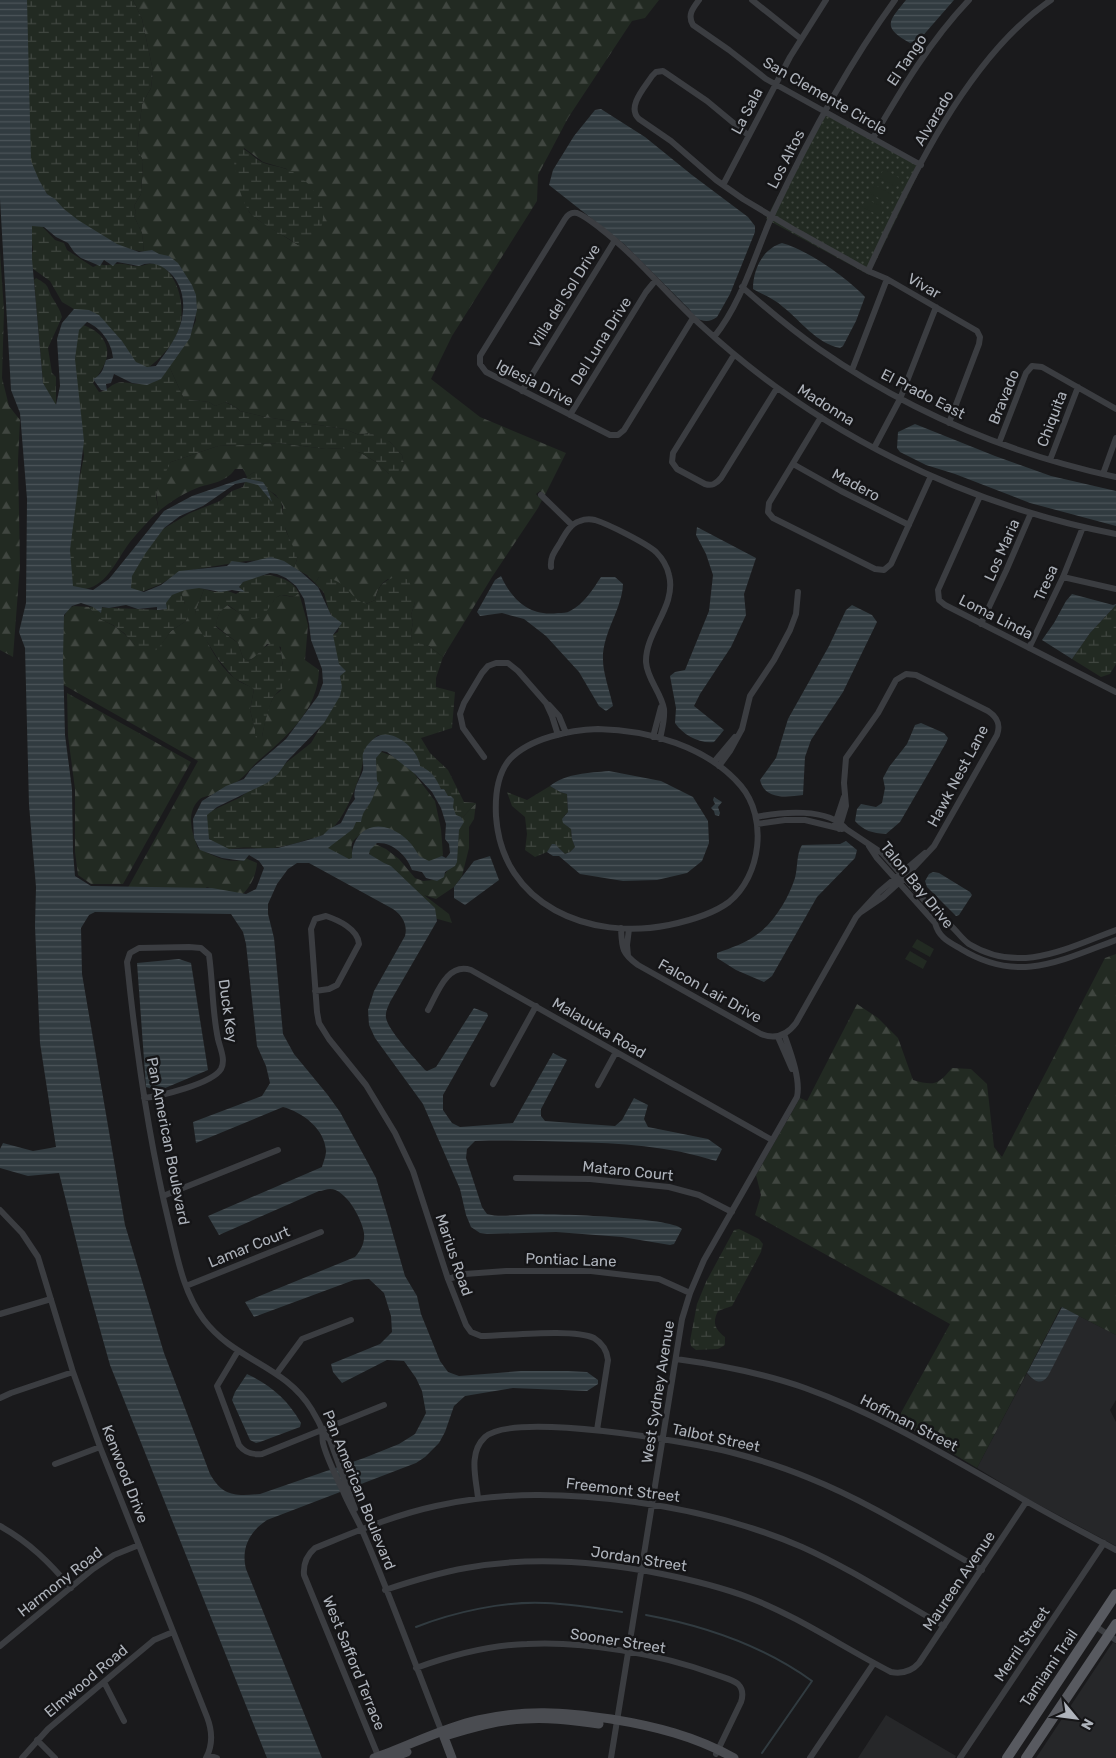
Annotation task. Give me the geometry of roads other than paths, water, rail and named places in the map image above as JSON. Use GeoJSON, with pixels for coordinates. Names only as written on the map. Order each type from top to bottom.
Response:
{"type":"FeatureCollection","features":[{"type":"Feature","properties":{"kind":"main road","name":"Tamiami Trail"},"geometry":{"type":"LineString","coordinates":[[1007,1758],[1116,1594]]}},
{"type":"Feature","properties":{"kind":"main road","name":"Tamiami Trail"},"geometry":{"type":"LineString","coordinates":[[1026,1758],[1112,1638],[1116,1624]]}},
{"type":"Feature","properties":{"kind":"street","name":"San Clemente Circle"},"geometry":{"type":"LineString","coordinates":[[699,0],[690,14],[690,20],[693,25],[775,84],[921,165]]}},
{"type":"Feature","properties":{"kind":"street"},"geometry":{"type":"LineString","coordinates":[[752,0],[801,39]]}},
{"type":"Feature","properties":{"kind":"street","name":"La Sala"},"geometry":{"type":"LineString","coordinates":[[723,185],[775,84],[826,0]]}},
{"type":"Feature","properties":{"kind":"street","name":"Los Altos"},"geometry":{"type":"LineString","coordinates":[[714,338],[729,316],[772,216],[824,111],[862,48],[895,0]]}},
{"type":"Feature","properties":{"kind":"street","name":"El Tango"},"geometry":{"type":"LineString","coordinates":[[873,138],[919,63],[968,0]]}},
{"type":"Feature","properties":{"kind":"street","name":"Alvarado"},"geometry":{"type":"LineString","coordinates":[[868,271],[921,165],[962,96],[989,58],[1012,32],[1051,0]]}},
{"type":"Feature","properties":{"kind":"street"},"geometry":{"type":"LineString","coordinates":[[748,135],[707,101],[663,71],[659,71],[652,76],[635,103],[636,116],[672,141],[723,185],[772,216]]}},
{"type":"Feature","properties":{"kind":"street","name":"Madonna"},"geometry":{"type":"LineString","coordinates":[[573,213],[585,217],[615,240],[693,318],[734,355],[776,388],[821,417],[898,461],[980,496],[1031,513],[1116,534]]}},
{"type":"Feature","properties":{"kind":"street","name":"Iglesia Drive"},"geometry":{"type":"LineString","coordinates":[[573,213],[565,218],[480,358],[480,367],[522,391],[610,435],[616,436],[622,433],[693,318]]}},
{"type":"Feature","properties":{"kind":"street","name":"Vivar"},"geometry":{"type":"LineString","coordinates":[[772,216],[975,329],[980,337],[979,344],[949,423]]}},
{"type":"Feature","properties":{"kind":"street","name":"Villa del Sol Drive"},"geometry":{"type":"LineString","coordinates":[[522,391],[615,240]]}},
{"type":"Feature","properties":{"kind":"street"},"geometry":{"type":"LineString","coordinates":[[852,370],[887,279]]}},
{"type":"Feature","properties":{"kind":"street","name":"Del Luna Drive"},"geometry":{"type":"LineString","coordinates":[[570,415],[646,292],[655,281]]}},
{"type":"Feature","properties":{"kind":"street","name":"El Prado East"},"geometry":{"type":"LineString","coordinates":[[742,287],[803,337],[900,399],[949,423],[999,443],[1050,460],[1116,476]]}},
{"type":"Feature","properties":{"kind":"street"},"geometry":{"type":"LineString","coordinates":[[874,448],[900,399],[936,307]]}},
{"type":"Feature","properties":{"kind":"street"},"geometry":{"type":"LineString","coordinates":[[734,355],[673,453],[672,462],[677,469],[708,485],[718,482],[776,388]]}},
{"type":"Feature","properties":{"kind":"street","name":"Bravado"},"geometry":{"type":"LineString","coordinates":[[999,443],[1026,373],[1035,366],[1041,366],[1116,409]]}},
{"type":"Feature","properties":{"kind":"street","name":"Chiquita"},"geometry":{"type":"LineString","coordinates":[[1050,460],[1078,387]]}},
{"type":"Feature","properties":{"kind":"street"},"geometry":{"type":"LineString","coordinates":[[821,417],[769,503],[768,512],[774,518],[875,570],[886,570],[909,525],[930,476]]}},
{"type":"Feature","properties":{"kind":"street"},"geometry":{"type":"LineString","coordinates":[[1103,474],[1116,438]]}},
{"type":"Feature","properties":{"kind":"street","name":"Madero"},"geometry":{"type":"LineString","coordinates":[[792,464],[909,525]]}},
{"type":"Feature","properties":{"kind":"street"},"geometry":{"type":"LineString","coordinates":[[540,495],[572,525]]}},
{"type":"Feature","properties":{"kind":"street","name":"Loma Linda"},"geometry":{"type":"LineString","coordinates":[[980,496],[938,590],[939,601],[981,624],[1115,690]]}},
{"type":"Feature","properties":{"kind":"street","name":"Los Maria"},"geometry":{"type":"LineString","coordinates":[[981,624],[1031,513]]}},
{"type":"Feature","properties":{"kind":"street"},"geometry":{"type":"LineString","coordinates":[[551,567],[551,559],[572,525],[588,519],[601,522],[650,548],[660,556],[666,565],[670,579],[669,596],[648,648],[646,660],[648,673],[660,698],[664,714],[660,739]]}},
{"type":"Feature","properties":{"kind":"street","name":"Tresa"},"geometry":{"type":"LineString","coordinates":[[1029,648],[1063,577],[1082,527]]}},
{"type":"Feature","properties":{"kind":"street"},"geometry":{"type":"LineString","coordinates":[[1063,577],[1116,589]]}},
{"type":"Feature","properties":{"kind":"street"},"geometry":{"type":"LineString","coordinates":[[717,764],[740,732],[750,696],[774,660],[793,624],[798,592]]}},
{"type":"Feature","properties":{"kind":"street"},"geometry":{"type":"LineString","coordinates":[[484,757],[463,728],[460,714],[464,702],[482,673],[488,666],[500,662],[512,665],[558,714],[566,733]]}},
{"type":"Feature","properties":{"kind":"street","name":"Hawk Nest Lane"},"geometry":{"type":"LineString","coordinates":[[840,826],[846,806],[844,797],[844,767],[846,758],[878,713],[894,683],[901,676],[910,673],[916,675],[988,711],[994,716],[998,722],[997,735],[932,849],[899,878]]}},
{"type":"Feature","properties":{"kind":"street"},"geometry":{"type":"LineString","coordinates":[[653,737],[661,712],[660,698]]}},
{"type":"Feature","properties":{"kind":"street"},"geometry":{"type":"LineString","coordinates":[[546,703],[558,735]]}},
{"type":"Feature","properties":{"kind":"street"},"geometry":{"type":"LineString","coordinates":[[586,729],[607,729],[630,731],[653,737],[682,745],[717,764],[745,791],[752,803],[756,821],[756,847],[753,866],[744,886],[730,901],[717,910],[677,923],[656,927],[621,928],[574,920],[556,912],[528,891],[515,873],[501,842],[496,803],[498,783],[503,769],[520,750],[566,733],[586,729]]}},
{"type":"Feature","properties":{"kind":"street","name":"Talon Bay Drive"},"geometry":{"type":"LineString","coordinates":[[756,821],[812,821],[840,826],[869,845],[875,856],[940,919],[950,924],[968,943],[983,951],[1006,958],[1026,958],[1053,954],[1116,930]]}},
{"type":"Feature","properties":{"kind":"street"},"geometry":{"type":"LineString","coordinates":[[781,1036],[796,1023],[853,922],[861,912],[899,878]]}},
{"type":"Feature","properties":{"kind":"street","name":"Talon Bay Drive"},"geometry":{"type":"LineString","coordinates":[[899,878],[935,923],[940,935],[951,944],[976,958],[993,964],[1027,968],[1050,964],[1116,940]]}},
{"type":"Feature","properties":{"kind":"street","name":"Marius Road"},"geometry":{"type":"LineString","coordinates":[[315,991],[331,988],[337,984],[359,944],[358,937],[354,931],[326,916],[320,916],[315,919],[311,929],[315,991],[322,1030],[370,1091],[402,1147],[466,1325],[477,1336],[575,1335],[590,1337],[600,1343],[605,1349],[608,1360],[597,1430]]}},
{"type":"Feature","properties":{"kind":"street"},"geometry":{"type":"LineString","coordinates":[[937,930],[946,922]]}},
{"type":"Feature","properties":{"kind":"street"},"geometry":{"type":"LineString","coordinates":[[621,928],[622,946],[630,959]]}},
{"type":"Feature","properties":{"kind":"street"},"geometry":{"type":"LineString","coordinates":[[629,929],[626,950],[630,959]]}},
{"type":"Feature","properties":{"kind":"street"},"geometry":{"type":"LineString","coordinates":[[951,944],[959,935]]}},
{"type":"Feature","properties":{"kind":"street","name":"Duck Key"},"geometry":{"type":"LineString","coordinates":[[130,953],[139,948],[189,947],[201,948],[209,955],[214,1013],[223,1060],[220,1070],[209,1078],[170,1093],[144,1098]]}},
{"type":"Feature","properties":{"kind":"street","name":"Pan American Boulevard"},"geometry":{"type":"LineString","coordinates":[[130,953],[127,962],[134,1033],[144,1098],[163,1196],[186,1286],[206,1322],[219,1336],[238,1352],[277,1373],[294,1388],[304,1398],[322,1430],[330,1440],[333,1457],[452,1758]]}},
{"type":"Feature","properties":{"kind":"street","name":"Falcon Lair Drive"},"geometry":{"type":"LineString","coordinates":[[630,959],[761,1034],[768,1037],[781,1036]]}},
{"type":"Feature","properties":{"kind":"street","name":"Malauuka Road"},"geometry":{"type":"LineString","coordinates":[[428,1010],[448,975],[462,968],[471,970],[772,1140]]}},
{"type":"Feature","properties":{"kind":"street"},"geometry":{"type":"LineString","coordinates":[[493,1084],[536,1006]]}},
{"type":"Feature","properties":{"kind":"street","name":"West Sydney Avenue"},"geometry":{"type":"LineString","coordinates":[[611,1758],[682,1319],[704,1260],[797,1097],[798,1088],[790,1052],[781,1036]]}},
{"type":"Feature","properties":{"kind":"street"},"geometry":{"type":"LineString","coordinates":[[598,1085],[616,1052]]}},
{"type":"Feature","properties":{"kind":"street"},"geometry":{"type":"LineString","coordinates":[[163,1196],[278,1150]]}},
{"type":"Feature","properties":{"kind":"street","name":"Mataro Court"},"geometry":{"type":"LineString","coordinates":[[516,1178],[590,1179],[669,1187],[692,1192],[732,1212]]}},
{"type":"Feature","properties":{"kind":"street","name":"Kenwood Drive"},"geometry":{"type":"LineString","coordinates":[[0,1210],[16,1226],[34,1249],[41,1266],[73,1372],[100,1447],[209,1722],[211,1735],[207,1756],[218,1758]]}},
{"type":"Feature","properties":{"kind":"street","name":"Lamar Court"},"geometry":{"type":"LineString","coordinates":[[186,1286],[321,1232]]}},
{"type":"Feature","properties":{"kind":"street","name":"Pontiac Lane"},"geometry":{"type":"LineString","coordinates":[[448,1278],[506,1271],[591,1271],[659,1279],[690,1294]]}},
{"type":"Feature","properties":{"kind":"street"},"geometry":{"type":"LineString","coordinates":[[0,1314],[51,1299]]}},
{"type":"Feature","properties":{"kind":"street"},"geometry":{"type":"LineString","coordinates":[[277,1373],[302,1339],[351,1320]]}},
{"type":"Feature","properties":{"kind":"street"},"geometry":{"type":"LineString","coordinates":[[238,1352],[217,1386],[240,1445],[243,1450],[253,1454],[262,1454],[384,1405]]}},
{"type":"Feature","properties":{"kind":"street","name":"Hoffman Street"},"geometry":{"type":"LineString","coordinates":[[676,1359],[759,1374],[825,1396],[864,1412],[904,1432],[1026,1502],[1116,1550]]}},
{"type":"Feature","properties":{"kind":"street"},"geometry":{"type":"LineString","coordinates":[[0,1398],[73,1372]]}},
{"type":"Feature","properties":{"kind":"street","name":"Talbot Street"},"geometry":{"type":"LineString","coordinates":[[478,1498],[475,1457],[480,1443],[492,1432],[505,1428],[551,1427],[597,1430],[663,1439],[745,1456],[810,1478],[862,1502],[982,1570]]}},
{"type":"Feature","properties":{"kind":"street"},"geometry":{"type":"LineString","coordinates":[[55,1464],[100,1447]]}},
{"type":"Feature","properties":{"kind":"street","name":"Freemont Street"},"geometry":{"type":"LineString","coordinates":[[306,1578],[304,1566],[315,1548],[361,1529],[419,1510],[478,1498],[517,1494],[563,1494],[694,1512],[736,1523],[798,1545],[944,1626]]}},
{"type":"Feature","properties":{"kind":"street","name":"Maureen Avenue"},"geometry":{"type":"LineString","coordinates":[[908,1671],[919,1663],[1026,1502]]}},
{"type":"Feature","properties":{"kind":"street"},"geometry":{"type":"LineString","coordinates":[[0,1526],[35,1550],[50,1563],[71,1588]]}},
{"type":"Feature","properties":{"kind":"street","name":"Merril Street"},"geometry":{"type":"LineString","coordinates":[[960,1758],[1104,1543]]}},
{"type":"Feature","properties":{"kind":"street","name":"Harmony Road"},"geometry":{"type":"LineString","coordinates":[[0,1646],[106,1560],[139,1545]]}},
{"type":"Feature","properties":{"kind":"street","name":"Jordan Street"},"geometry":{"type":"LineString","coordinates":[[385,1590],[448,1571],[503,1563],[538,1561],[574,1562],[641,1570],[704,1583],[750,1598],[787,1614],[891,1672],[902,1673],[908,1671]]}},
{"type":"Feature","properties":{"kind":"street","name":"West Safford Terrace"},"geometry":{"type":"LineString","coordinates":[[306,1578],[377,1758]]}},
{"type":"Feature","properties":{"kind":"street"},"geometry":{"type":"LineString","coordinates":[[1095,1626],[1112,1638]]}},
{"type":"Feature","properties":{"kind":"street","name":"Elmwood Road"},"geometry":{"type":"LineString","coordinates":[[22,1758],[37,1740],[154,1640],[174,1632]]}},
{"type":"Feature","properties":{"kind":"street","name":"Sooner Street"},"geometry":{"type":"LineString","coordinates":[[416,1668],[456,1655],[513,1645],[568,1645],[628,1652],[690,1666],[734,1681],[740,1686],[743,1694],[742,1702],[719,1754]]}},
{"type":"Feature","properties":{"kind":"street"},"geometry":{"type":"LineString","coordinates":[[810,1758],[874,1663]]}},
{"type":"Feature","properties":{"kind":"street"},"geometry":{"type":"LineString","coordinates":[[104,1682],[124,1721]]}},
{"type":"Feature","properties":{"kind":"street"},"geometry":{"type":"LineString","coordinates":[[377,1758],[443,1734],[525,1719],[617,1723],[667,1736],[734,1758]]}},
{"type":"Feature","properties":{"kind":"street"},"geometry":{"type":"LineString","coordinates":[[391,1758],[443,1734]]}},
{"type":"Feature","properties":{"kind":"street"},"geometry":{"type":"LineString","coordinates":[[37,1740],[54,1758]]}},
{"type":"Feature","properties":{"kind":"waterway"},"geometry":{"type":"LineString","coordinates":[[416,1627],[463,1612],[513,1604],[584,1606],[622,1612]]}},
{"type":"Feature","properties":{"kind":"waterway"},"geometry":{"type":"LineString","coordinates":[[646,1615],[712,1631],[733,1639],[773,1657],[812,1681],[762,1753]]}}]}
